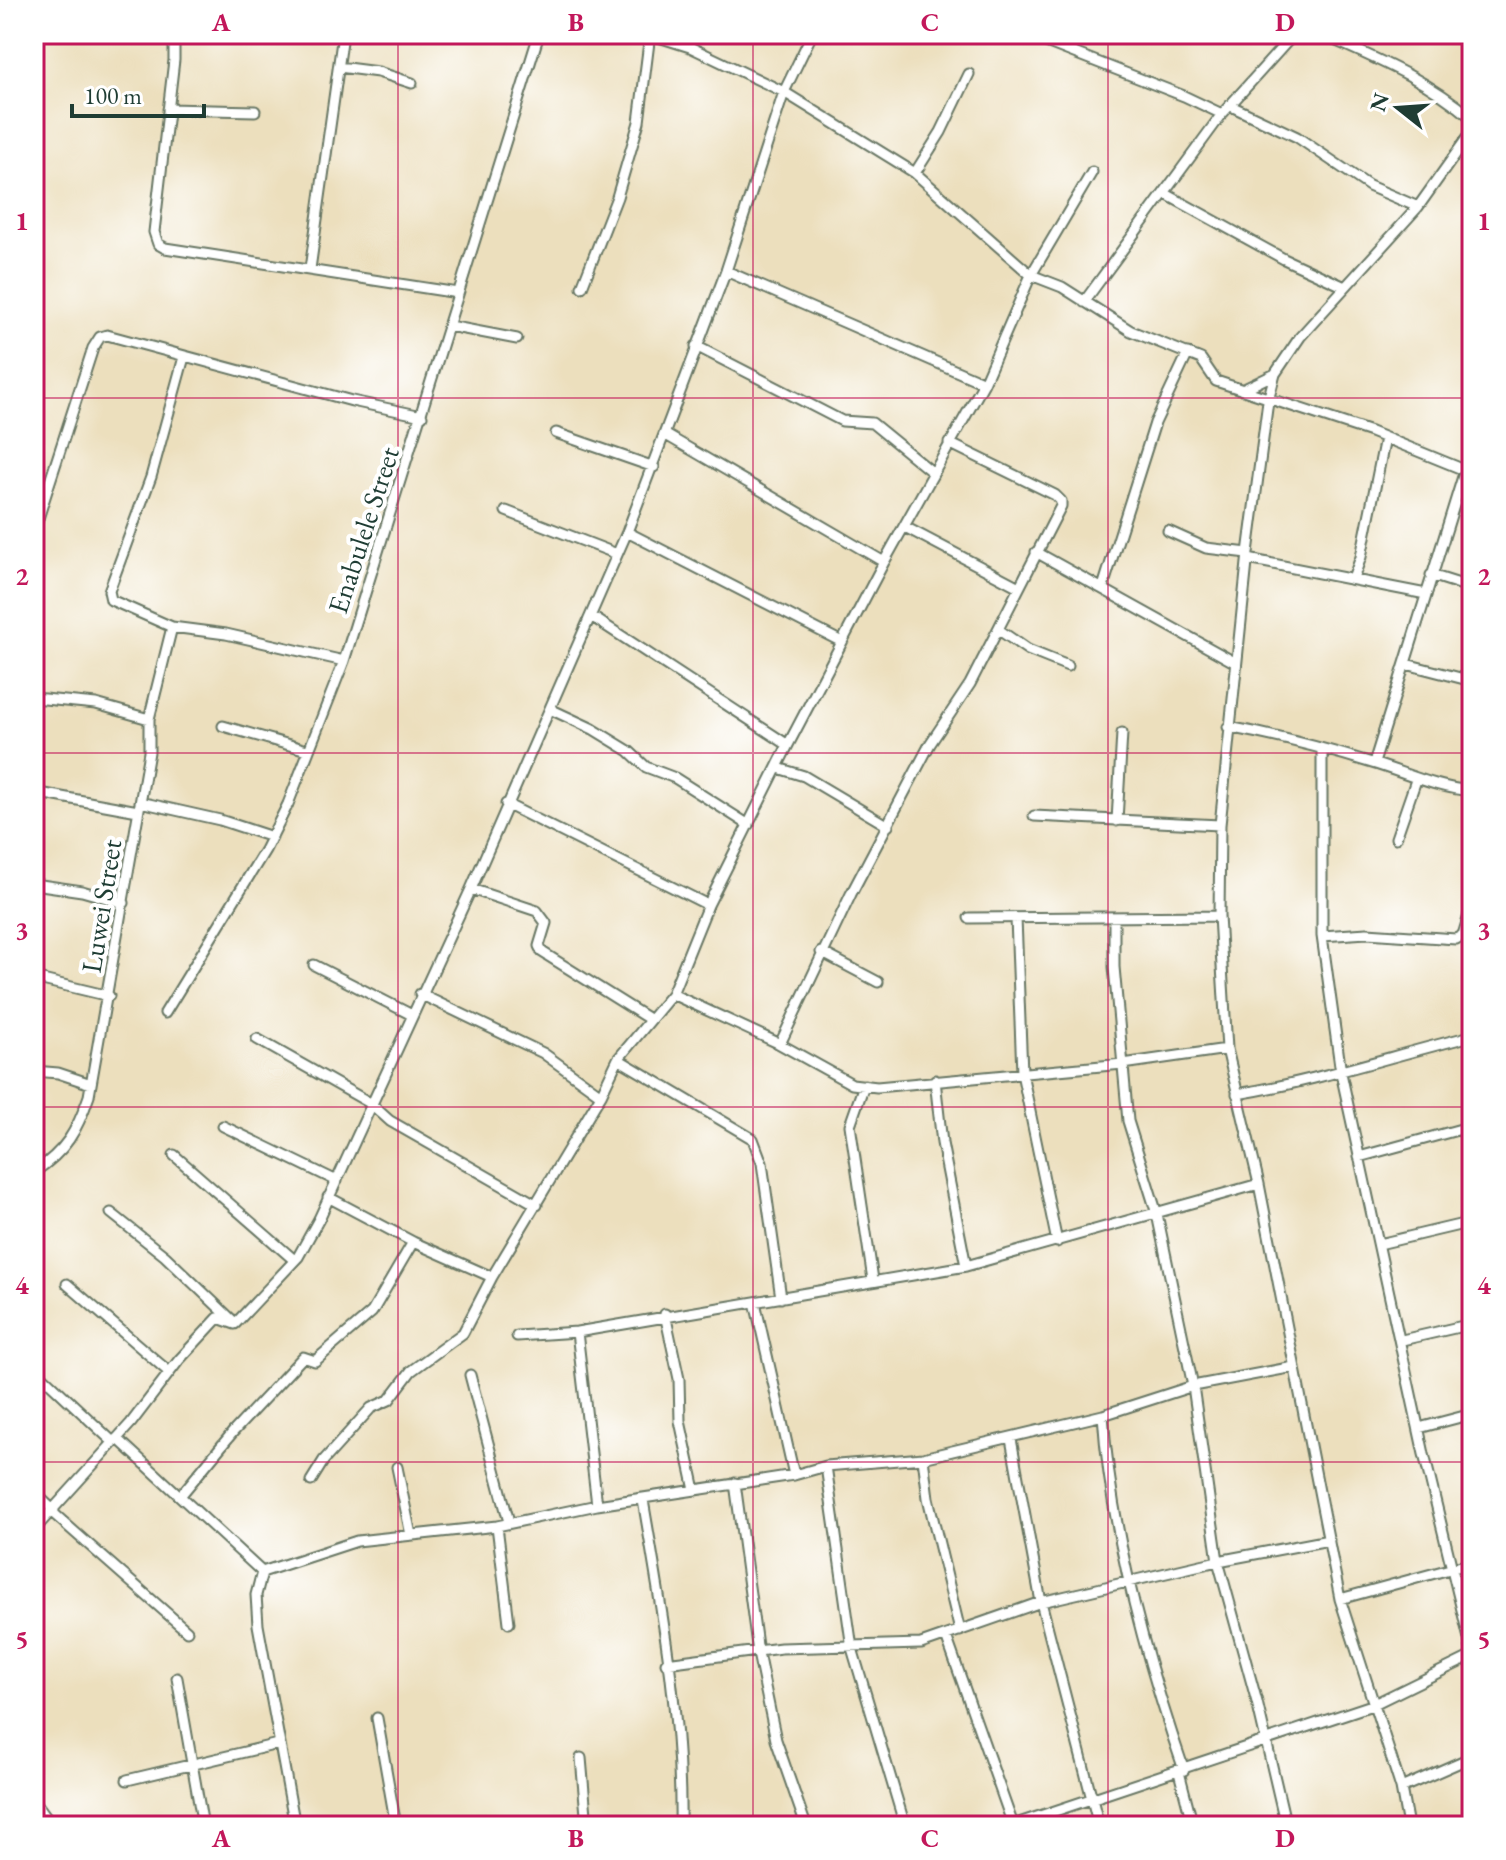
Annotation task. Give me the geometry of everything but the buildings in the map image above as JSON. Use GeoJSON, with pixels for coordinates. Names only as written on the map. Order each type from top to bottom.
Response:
{"type":"FeatureCollection","features":[{"type":"Feature","properties":{"kind":"street"},"geometry":{"type":"LineString","coordinates":[[174,34],[154,232],[158,244],[165,248],[458,293]]}},
{"type":"Feature","properties":{"kind":"street"},"geometry":{"type":"LineString","coordinates":[[310,269],[343,34]]}},
{"type":"Feature","properties":{"kind":"street","name":"Enabulele Street"},"geometry":{"type":"LineString","coordinates":[[165,1013],[272,837],[344,661],[539,34]]}},
{"type":"Feature","properties":{"kind":"street"},"geometry":{"type":"LineString","coordinates":[[582,287],[617,197],[639,122],[649,34],[690,47],[784,92],[915,173],[1031,275],[1062,287],[1131,331],[1201,359],[1216,381],[1385,438],[1469,472],[1431,575],[1374,763]]}},
{"type":"Feature","properties":{"kind":"street"},"geometry":{"type":"LineString","coordinates":[[235,1324],[298,1257],[337,1181],[410,1014],[471,889],[654,467],[726,271],[784,92],[812,34]]}},
{"type":"Feature","properties":{"kind":"street"},"geometry":{"type":"LineString","coordinates":[[1038,34],[1055,46],[1222,114]]}},
{"type":"Feature","properties":{"kind":"street"},"geometry":{"type":"LineString","coordinates":[[1084,302],[1222,114],[1294,34]]}},
{"type":"Feature","properties":{"kind":"street"},"geometry":{"type":"LineString","coordinates":[[1321,34],[1394,64],[1451,100],[1472,118]]}},
{"type":"Feature","properties":{"kind":"street"},"geometry":{"type":"LineString","coordinates":[[339,67],[378,72],[412,83]]}},
{"type":"Feature","properties":{"kind":"street"},"geometry":{"type":"LineString","coordinates":[[915,173],[941,132],[969,74]]}},
{"type":"Feature","properties":{"kind":"street"},"geometry":{"type":"LineString","coordinates":[[1231,106],[1297,137],[1369,186],[1418,207]]}},
{"type":"Feature","properties":{"kind":"street"},"geometry":{"type":"LineString","coordinates":[[168,109],[255,111]]}},
{"type":"Feature","properties":{"kind":"street"},"geometry":{"type":"LineString","coordinates":[[1408,1826],[1401,1788],[1340,1599],[1259,1184],[1227,1049],[1219,916],[1220,825],[1248,556],[1275,374],[1300,337],[1418,207],[1472,131]]}},
{"type":"Feature","properties":{"kind":"street"},"geometry":{"type":"LineString","coordinates":[[311,1481],[324,1460],[371,1408],[389,1400],[411,1371],[463,1333],[492,1277],[601,1095],[618,1059],[672,994],[708,905],[788,745],[932,472],[984,383],[1031,275],[1092,172]]}},
{"type":"Feature","properties":{"kind":"street"},"geometry":{"type":"LineString","coordinates":[[1164,193],[1284,259],[1345,287]]}},
{"type":"Feature","properties":{"kind":"street"},"geometry":{"type":"LineString","coordinates":[[726,271],[984,383]]}},
{"type":"Feature","properties":{"kind":"street"},"geometry":{"type":"LineString","coordinates":[[449,326],[517,339]]}},
{"type":"Feature","properties":{"kind":"street"},"geometry":{"type":"LineString","coordinates":[[34,531],[93,348],[100,337],[107,335],[422,416]]}},
{"type":"Feature","properties":{"kind":"street"},"geometry":{"type":"LineString","coordinates":[[696,346],[842,421],[872,423],[932,472]]}},
{"type":"Feature","properties":{"kind":"street"},"geometry":{"type":"LineString","coordinates":[[1103,587],[1155,423],[1188,353]]}},
{"type":"Feature","properties":{"kind":"street"},"geometry":{"type":"LineString","coordinates":[[184,357],[151,477],[109,596],[113,602],[172,627],[226,634],[344,661]]}},
{"type":"Feature","properties":{"kind":"street"},"geometry":{"type":"LineString","coordinates":[[1242,390],[1275,374]]}},
{"type":"Feature","properties":{"kind":"street"},"geometry":{"type":"LineString","coordinates":[[556,433],[654,467]]}},
{"type":"Feature","properties":{"kind":"street"},"geometry":{"type":"LineString","coordinates":[[666,435],[884,562]]}},
{"type":"Feature","properties":{"kind":"street"},"geometry":{"type":"LineString","coordinates":[[1353,579],[1361,557],[1385,438]]}},
{"type":"Feature","properties":{"kind":"street"},"geometry":{"type":"LineString","coordinates":[[780,1044],[821,952],[930,744],[970,684],[1061,506],[1059,498],[949,443]]}},
{"type":"Feature","properties":{"kind":"street"},"geometry":{"type":"LineString","coordinates":[[506,511],[617,554]]}},
{"type":"Feature","properties":{"kind":"street"},"geometry":{"type":"LineString","coordinates":[[905,527],[1019,587]]}},
{"type":"Feature","properties":{"kind":"street"},"geometry":{"type":"LineString","coordinates":[[1168,531],[1206,548],[1426,594]]}},
{"type":"Feature","properties":{"kind":"street"},"geometry":{"type":"LineString","coordinates":[[627,532],[842,642]]}},
{"type":"Feature","properties":{"kind":"street"},"geometry":{"type":"LineString","coordinates":[[1036,552],[1236,663]]}},
{"type":"Feature","properties":{"kind":"street"},"geometry":{"type":"LineString","coordinates":[[1431,575],[1472,588]]}},
{"type":"Feature","properties":{"kind":"street"},"geometry":{"type":"LineString","coordinates":[[591,616],[788,745]]}},
{"type":"Feature","properties":{"kind":"street","name":"Luwei Street"},"geometry":{"type":"LineString","coordinates":[[34,1172],[59,1156],[78,1130],[91,1084],[109,996],[149,752],[149,719],[172,627]]}},
{"type":"Feature","properties":{"kind":"street"},"geometry":{"type":"LineString","coordinates":[[999,630],[1028,650],[1068,666]]}},
{"type":"Feature","properties":{"kind":"street"},"geometry":{"type":"LineString","coordinates":[[1406,664],[1472,681]]}},
{"type":"Feature","properties":{"kind":"street"},"geometry":{"type":"LineString","coordinates":[[34,698],[96,704],[149,719]]}},
{"type":"Feature","properties":{"kind":"street"},"geometry":{"type":"LineString","coordinates":[[550,709],[593,729],[646,767],[675,778],[749,825]]}},
{"type":"Feature","properties":{"kind":"street"},"geometry":{"type":"LineString","coordinates":[[223,726],[307,750]]}},
{"type":"Feature","properties":{"kind":"street"},"geometry":{"type":"LineString","coordinates":[[1228,727],[1374,763],[1416,780],[1472,791]]}},
{"type":"Feature","properties":{"kind":"street"},"geometry":{"type":"LineString","coordinates":[[1117,821],[1122,733]]}},
{"type":"Feature","properties":{"kind":"street"},"geometry":{"type":"LineString","coordinates":[[995,1825],[1013,1825],[1092,1800],[1372,1705],[1472,1654],[1341,1073],[1322,936],[1322,749]]}},
{"type":"Feature","properties":{"kind":"street"},"geometry":{"type":"LineString","coordinates":[[778,768],[804,776],[888,826]]}},
{"type":"Feature","properties":{"kind":"street"},"geometry":{"type":"LineString","coordinates":[[1396,838],[1416,780]]}},
{"type":"Feature","properties":{"kind":"street"},"geometry":{"type":"LineString","coordinates":[[34,792],[220,820],[272,837]]}},
{"type":"Feature","properties":{"kind":"street"},"geometry":{"type":"LineString","coordinates":[[506,804],[708,905]]}},
{"type":"Feature","properties":{"kind":"street"},"geometry":{"type":"LineString","coordinates":[[1034,816],[1220,825]]}},
{"type":"Feature","properties":{"kind":"street"},"geometry":{"type":"LineString","coordinates":[[34,884],[82,891],[124,903]]}},
{"type":"Feature","properties":{"kind":"street"},"geometry":{"type":"LineString","coordinates":[[471,889],[537,911],[546,923],[539,946],[542,952],[649,1019]]}},
{"type":"Feature","properties":{"kind":"street"},"geometry":{"type":"LineString","coordinates":[[1322,936],[1367,933],[1456,939],[1469,927],[1472,905]]}},
{"type":"Feature","properties":{"kind":"street"},"geometry":{"type":"LineString","coordinates":[[969,918],[1219,916]]}},
{"type":"Feature","properties":{"kind":"street"},"geometry":{"type":"LineString","coordinates":[[1016,918],[1022,1073],[1057,1242]]}},
{"type":"Feature","properties":{"kind":"street"},"geometry":{"type":"LineString","coordinates":[[1114,919],[1114,967],[1128,1121],[1157,1214],[1193,1386],[1218,1561],[1286,1826]]}},
{"type":"Feature","properties":{"kind":"street"},"geometry":{"type":"LineString","coordinates":[[821,952],[878,982]]}},
{"type":"Feature","properties":{"kind":"street"},"geometry":{"type":"LineString","coordinates":[[314,965],[410,1014]]}},
{"type":"Feature","properties":{"kind":"street"},"geometry":{"type":"LineString","coordinates":[[34,978],[109,996]]}},
{"type":"Feature","properties":{"kind":"street"},"geometry":{"type":"LineString","coordinates":[[420,994],[543,1053],[601,1095]]}},
{"type":"Feature","properties":{"kind":"street"},"geometry":{"type":"LineString","coordinates":[[672,994],[780,1044],[852,1084],[1123,1064],[1227,1049]]}},
{"type":"Feature","properties":{"kind":"street"},"geometry":{"type":"LineString","coordinates":[[1237,1094],[1341,1073],[1384,1057],[1472,1036]]}},
{"type":"Feature","properties":{"kind":"street"},"geometry":{"type":"LineString","coordinates":[[257,1039],[370,1103],[390,1121],[537,1205]]}},
{"type":"Feature","properties":{"kind":"street"},"geometry":{"type":"LineString","coordinates":[[618,1059],[753,1139],[762,1163],[781,1298]]}},
{"type":"Feature","properties":{"kind":"street"},"geometry":{"type":"LineString","coordinates":[[34,1071],[58,1073],[91,1084]]}},
{"type":"Feature","properties":{"kind":"street"},"geometry":{"type":"LineString","coordinates":[[935,1080],[942,1143],[966,1266]]}},
{"type":"Feature","properties":{"kind":"street"},"geometry":{"type":"LineString","coordinates":[[864,1085],[850,1125],[866,1216],[873,1280]]}},
{"type":"Feature","properties":{"kind":"street"},"geometry":{"type":"LineString","coordinates":[[223,1126],[337,1181]]}},
{"type":"Feature","properties":{"kind":"street"},"geometry":{"type":"LineString","coordinates":[[1359,1157],[1468,1128],[1472,1160]]}},
{"type":"Feature","properties":{"kind":"street"},"geometry":{"type":"LineString","coordinates":[[174,1155],[293,1259]]}},
{"type":"Feature","properties":{"kind":"street"},"geometry":{"type":"LineString","coordinates":[[517,1336],[577,1332],[665,1314],[781,1298],[966,1266],[1259,1184]]}},
{"type":"Feature","properties":{"kind":"street"},"geometry":{"type":"LineString","coordinates":[[328,1197],[413,1242],[492,1277]]}},
{"type":"Feature","properties":{"kind":"street"},"geometry":{"type":"LineString","coordinates":[[111,1213],[165,1256],[235,1324]]}},
{"type":"Feature","properties":{"kind":"street"},"geometry":{"type":"LineString","coordinates":[[1379,1244],[1472,1222]]}},
{"type":"Feature","properties":{"kind":"street"},"geometry":{"type":"LineString","coordinates":[[181,1495],[233,1432],[303,1357],[315,1361],[372,1312],[413,1242]]}},
{"type":"Feature","properties":{"kind":"street"},"geometry":{"type":"LineString","coordinates":[[67,1284],[169,1372]]}},
{"type":"Feature","properties":{"kind":"street"},"geometry":{"type":"LineString","coordinates":[[755,1302],[794,1475]]}},
{"type":"Feature","properties":{"kind":"street"},"geometry":{"type":"LineString","coordinates":[[665,1314],[679,1379],[680,1421],[695,1490]]}},
{"type":"Feature","properties":{"kind":"street"},"geometry":{"type":"LineString","coordinates":[[34,1530],[53,1512],[218,1318],[235,1324]]}},
{"type":"Feature","properties":{"kind":"street"},"geometry":{"type":"LineString","coordinates":[[1402,1340],[1472,1324]]}},
{"type":"Feature","properties":{"kind":"street"},"geometry":{"type":"LineString","coordinates":[[577,1332],[597,1505]]}},
{"type":"Feature","properties":{"kind":"street"},"geometry":{"type":"LineString","coordinates":[[262,1572],[344,1544],[497,1526],[597,1505],[794,1475],[826,1466],[923,1458],[1103,1415],[1193,1386],[1294,1367]]}},
{"type":"Feature","properties":{"kind":"street"},"geometry":{"type":"LineString","coordinates":[[34,1368],[181,1495],[262,1572]]}},
{"type":"Feature","properties":{"kind":"street"},"geometry":{"type":"LineString","coordinates":[[470,1375],[509,1522]]}},
{"type":"Feature","properties":{"kind":"street"},"geometry":{"type":"LineString","coordinates":[[1419,1428],[1472,1414]]}},
{"type":"Feature","properties":{"kind":"street"},"geometry":{"type":"LineString","coordinates":[[1103,1415],[1107,1482],[1149,1668],[1182,1771],[1193,1826]]}},
{"type":"Feature","properties":{"kind":"street"},"geometry":{"type":"LineString","coordinates":[[1011,1439],[1041,1602],[1099,1826]]}},
{"type":"Feature","properties":{"kind":"street"},"geometry":{"type":"LineString","coordinates":[[923,1458],[928,1498],[960,1631]]}},
{"type":"Feature","properties":{"kind":"street"},"geometry":{"type":"LineString","coordinates":[[826,1466],[852,1648],[905,1826]]}},
{"type":"Feature","properties":{"kind":"street"},"geometry":{"type":"LineString","coordinates":[[397,1467],[411,1535]]}},
{"type":"Feature","properties":{"kind":"street"},"geometry":{"type":"LineString","coordinates":[[735,1483],[758,1653],[776,1740],[806,1826]]}},
{"type":"Feature","properties":{"kind":"street"},"geometry":{"type":"LineString","coordinates":[[34,1492],[187,1631]]}},
{"type":"Feature","properties":{"kind":"street"},"geometry":{"type":"LineString","coordinates":[[643,1500],[681,1768],[680,1826]]}},
{"type":"Feature","properties":{"kind":"street"},"geometry":{"type":"LineString","coordinates":[[497,1526],[509,1623]]}},
{"type":"Feature","properties":{"kind":"street"},"geometry":{"type":"LineString","coordinates":[[666,1663],[781,1648],[921,1644],[1041,1602],[1218,1561],[1329,1540]]}},
{"type":"Feature","properties":{"kind":"street"},"geometry":{"type":"LineString","coordinates":[[1340,1599],[1472,1563]]}},
{"type":"Feature","properties":{"kind":"street"},"geometry":{"type":"LineString","coordinates":[[262,1572],[256,1595],[258,1625],[295,1826]]}},
{"type":"Feature","properties":{"kind":"street"},"geometry":{"type":"LineString","coordinates":[[946,1636],[1013,1825]]}},
{"type":"Feature","properties":{"kind":"street"},"geometry":{"type":"LineString","coordinates":[[177,1678],[203,1826]]}},
{"type":"Feature","properties":{"kind":"street"},"geometry":{"type":"LineString","coordinates":[[377,1718],[396,1826]]}},
{"type":"Feature","properties":{"kind":"street"},"geometry":{"type":"LineString","coordinates":[[127,1780],[278,1744]]}},
{"type":"Feature","properties":{"kind":"street"},"geometry":{"type":"LineString","coordinates":[[1401,1788],[1472,1757]]}},
{"type":"Feature","properties":{"kind":"street"},"geometry":{"type":"LineString","coordinates":[[581,1758],[587,1826]]}},
{"type":"Feature","properties":{"kind":"street"},"geometry":{"type":"LineString","coordinates":[[34,1800],[47,1823]]}}]}
